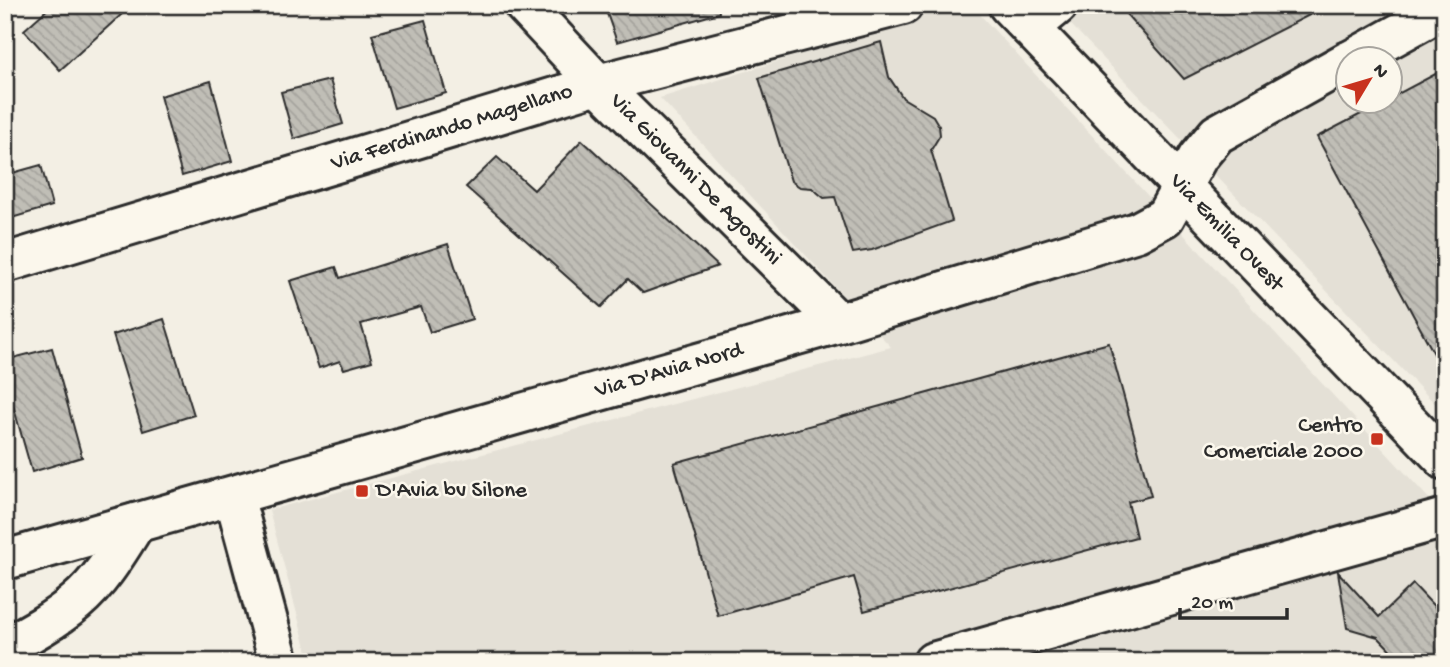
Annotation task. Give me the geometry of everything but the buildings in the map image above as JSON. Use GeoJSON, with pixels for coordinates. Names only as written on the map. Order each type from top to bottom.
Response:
{"type":"FeatureCollection","features":[{"type":"Feature","properties":{"kind":"street","name":"Via Giovanni De Agostini"},"geometry":{"type":"LineString","coordinates":[[524,5],[598,84],[839,323]]}},
{"type":"Feature","properties":{"kind":"street","name":"Via Ferdinando Magellano"},"geometry":{"type":"LineString","coordinates":[[5,263],[598,84],[903,5]]}},
{"type":"Feature","properties":{"kind":"street","name":"Via D'Avia Nord"},"geometry":{"type":"LineString","coordinates":[[1376,46],[1445,8]]}},
{"type":"Feature","properties":{"kind":"street","name":"Via Emilia Ovest"},"geometry":{"type":"LineString","coordinates":[[1032,13],[1182,187],[1445,460]]}},
{"type":"Feature","properties":{"kind":"street","name":"Via D'Avia Nord"},"geometry":{"type":"LineString","coordinates":[[5,560],[839,323],[1137,232],[1165,217],[1198,158],[1217,134],[1334,69]]}},
{"type":"Feature","properties":{"kind":"street"},"geometry":{"type":"LineString","coordinates":[[234,496],[279,662]]}},
{"type":"Feature","properties":{"kind":"street"},"geometry":{"type":"LineString","coordinates":[[933,662],[1445,519]]}},
{"type":"Feature","properties":{"kind":"street"},"geometry":{"type":"LineString","coordinates":[[5,647],[77,602],[110,563],[136,523]]}},
{"type":"Feature","properties":{"kind":"shaded area"},"geometry":{"type":"Polygon","coordinates":[[[960,5],[971,5],[1445,516],[1445,662],[310,662],[269,510],[891,347],[660,98],[960,5]]]}},
{"type":"Feature","properties":{"kind":"shaded area"},"geometry":{"type":"Polygon","coordinates":[[[1052,5],[1445,5],[1445,414],[1052,5]]]}},
{"type":"Feature","properties":{"kind":"place","name":"Centro Comerciale 2000"},"geometry":{"type":"Point","coordinates":[1377,439]}},
{"type":"Feature","properties":{"kind":"place","name":"D'Avia bv Silone"},"geometry":{"type":"Point","coordinates":[362,491]}}]}
